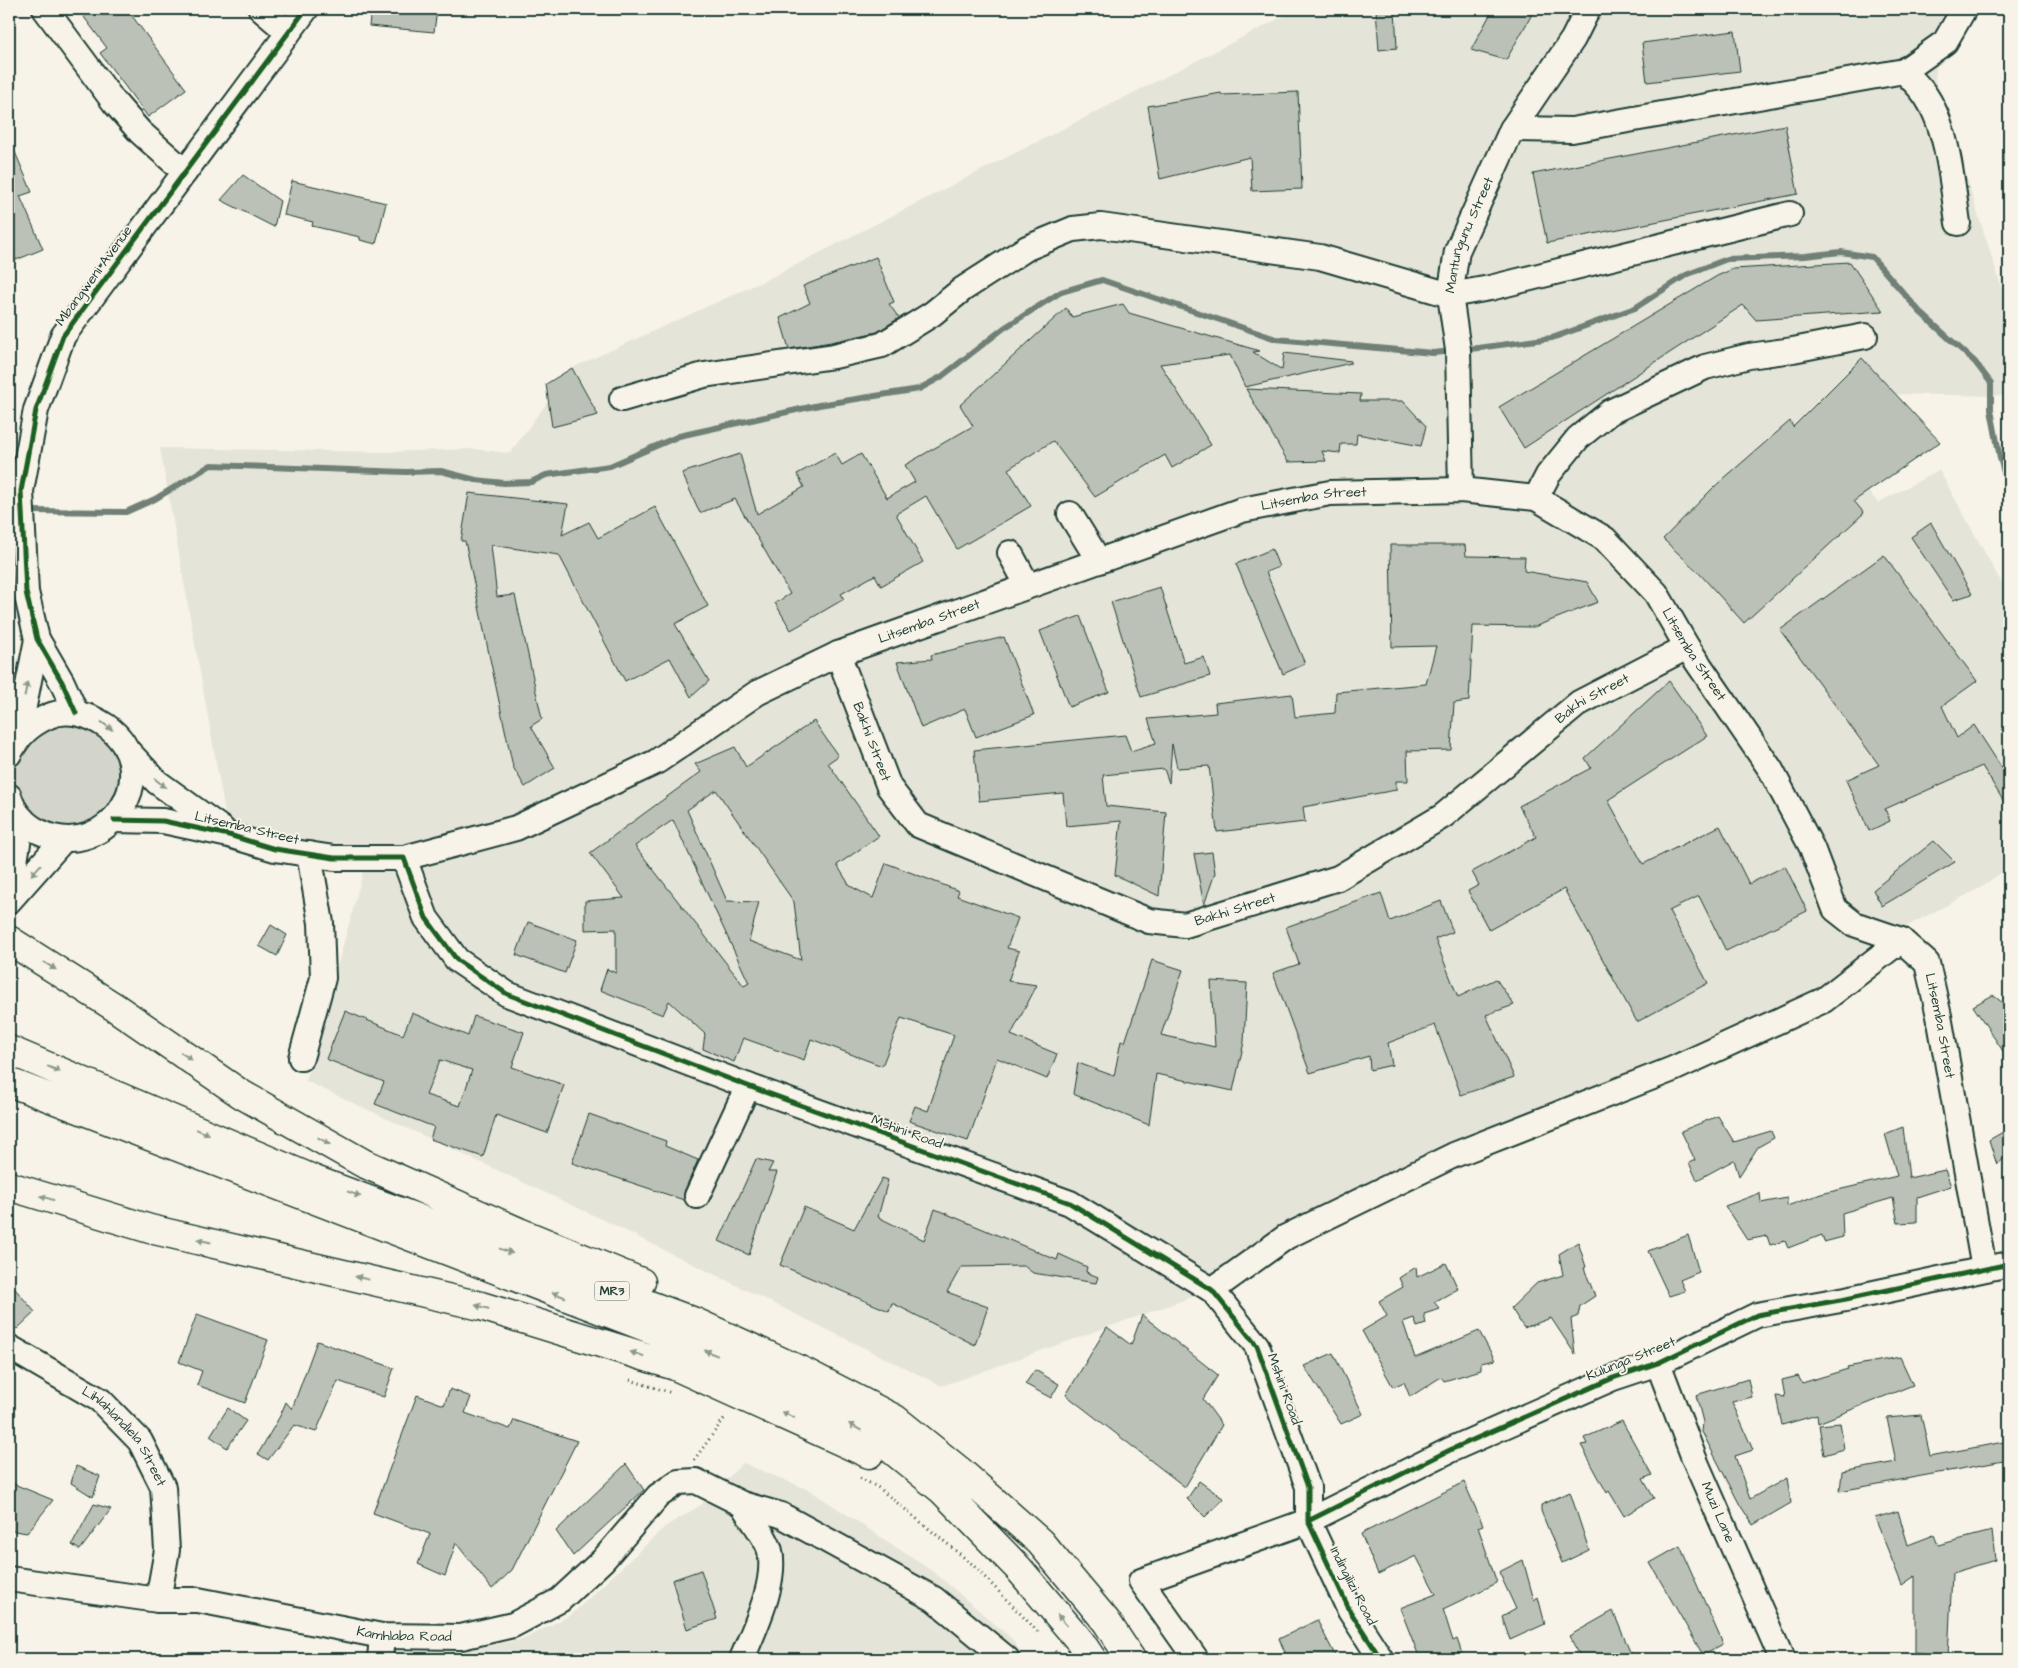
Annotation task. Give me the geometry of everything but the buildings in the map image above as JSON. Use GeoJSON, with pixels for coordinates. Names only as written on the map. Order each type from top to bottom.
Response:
{"type":"FeatureCollection","features":[{"type":"Feature","properties":{"kind":"highway"},"geometry":{"type":"LineString","coordinates":[[9,940],[116,1008],[241,1094],[363,1163],[519,1232],[713,1312],[782,1345],[824,1366],[895,1419]]}},
{"type":"Feature","properties":{"kind":"highway","name":"MR3"},"geometry":{"type":"LineString","coordinates":[[9,1050],[315,1180],[695,1322],[804,1372],[895,1419],[961,1472],[1040,1542],[1106,1621],[1131,1659]]}},
{"type":"Feature","properties":{"kind":"highway","name":"MR3"},"geometry":{"type":"LineString","coordinates":[[9,1082],[713,1353],[828,1412],[885,1444],[942,1490],[1019,1569],[1080,1641],[1092,1659]]}},
{"type":"Feature","properties":{"kind":"highway"},"geometry":{"type":"LineString","coordinates":[[9,1186],[150,1230],[480,1306],[675,1366],[785,1414],[942,1490]]}},
{"type":"Feature","properties":{"kind":"street"},"geometry":{"type":"LineString","coordinates":[[45,9],[120,109],[140,132],[184,172]]}},
{"type":"Feature","properties":{"kind":"street"},"geometry":{"type":"LineString","coordinates":[[261,9],[288,32]]}},
{"type":"Feature","properties":{"kind":"street","name":"Mbangweni Avenue"},"geometry":{"type":"LineString","coordinates":[[76,713],[38,639],[26,592],[21,491],[36,410],[64,336],[306,9]]}},
{"type":"Feature","properties":{"kind":"street","name":"Mantungunu Street"},"geometry":{"type":"LineString","coordinates":[[1462,490],[1458,350],[1450,295],[1457,251],[1512,129],[1573,38],[1588,9]]}},
{"type":"Feature","properties":{"kind":"street"},"geometry":{"type":"LineString","coordinates":[[1512,129],[1572,130],[1904,71],[1945,42],[1964,9]]}},
{"type":"Feature","properties":{"kind":"street"},"geometry":{"type":"LineString","coordinates":[[1904,71],[1924,93],[1939,124],[1950,166],[1958,223]]}},
{"type":"Feature","properties":{"kind":"street"},"geometry":{"type":"LineString","coordinates":[[622,399],[704,375],[834,356],[882,345],[932,314],[963,289],[998,265],[1027,248],[1073,229],[1110,227],[1320,257],[1450,295],[1490,288],[1790,214]]}},
{"type":"Feature","properties":{"kind":"street"},"geometry":{"type":"LineString","coordinates":[[1536,498],[1548,476],[1578,438],[1610,412],[1705,367],[1749,356],[1793,350],[1865,336]]}},
{"type":"Feature","properties":{"kind":"street","name":"Litsemba Street"},"geometry":{"type":"LineString","coordinates":[[114,820],[163,820],[229,835],[275,849],[334,858],[404,858],[516,828],[656,762],[757,693],[838,654],[1242,510],[1330,493],[1462,490],[1536,498],[1605,539],[1656,593],[1687,647],[1771,770],[1812,848],[1835,909],[1854,924],[1901,940],[1927,963],[1939,1016],[1984,1269]]}},
{"type":"Feature","properties":{"kind":"street"},"geometry":{"type":"LineString","coordinates":[[1070,514],[1099,561]]}},
{"type":"Feature","properties":{"kind":"street"},"geometry":{"type":"LineString","coordinates":[[1010,553],[1028,586]]}},
{"type":"Feature","properties":{"kind":"street","name":"Mbangweni Avenue"},"geometry":{"type":"LineString","coordinates":[[13,746],[38,639]]}},
{"type":"Feature","properties":{"kind":"street","name":"Bakhi Street"},"geometry":{"type":"LineString","coordinates":[[838,654],[889,787],[918,825],[1149,921],[1185,926],[1338,878],[1443,816],[1579,703],[1687,647]]}},
{"type":"Feature","properties":{"kind":"street"},"geometry":{"type":"LineString","coordinates":[[13,746],[34,722],[54,714],[76,713]]}},
{"type":"Feature","properties":{"kind":"street","name":"Litsemba Street"},"geometry":{"type":"LineString","coordinates":[[76,713],[97,719],[114,732],[126,749],[157,782],[229,835]]}},
{"type":"Feature","properties":{"kind":"street"},"geometry":{"type":"LineString","coordinates":[[12,805],[34,830],[48,836],[64,839],[82,838],[99,832],[114,820],[125,804],[131,786],[132,767],[126,749]]}},
{"type":"Feature","properties":{"kind":"street"},"geometry":{"type":"LineString","coordinates":[[9,899],[12,805]]}},
{"type":"Feature","properties":{"kind":"street"},"geometry":{"type":"LineString","coordinates":[[9,899],[64,839]]}},
{"type":"Feature","properties":{"kind":"street"},"geometry":{"type":"LineString","coordinates":[[301,1058],[323,978],[321,923],[309,854]]}},
{"type":"Feature","properties":{"kind":"street","name":"Mshini Road"},"geometry":{"type":"LineString","coordinates":[[404,858],[426,918],[457,960],[507,994],[748,1086],[1070,1203],[1212,1290],[1257,1346],[1308,1487],[1308,1521]]}},
{"type":"Feature","properties":{"kind":"street"},"geometry":{"type":"LineString","coordinates":[[1212,1290],[1286,1237],[1454,1155],[1673,1069],[1824,1000],[1901,940]]}},
{"type":"Feature","properties":{"kind":"street"},"geometry":{"type":"LineString","coordinates":[[696,1196],[748,1086]]}},
{"type":"Feature","properties":{"kind":"street","name":"Kulunga Street"},"geometry":{"type":"LineString","coordinates":[[1196,1659],[1141,1581],[1308,1521],[1459,1447],[1613,1378],[1658,1363],[1757,1314],[1846,1299],[2009,1264]]}},
{"type":"Feature","properties":{"kind":"street","name":"Lihlahlandlela Street"},"geometry":{"type":"LineString","coordinates":[[9,1347],[100,1400],[140,1441],[163,1487],[167,1550],[158,1600]]}},
{"type":"Feature","properties":{"kind":"street","name":"Muzi Lane"},"geometry":{"type":"LineString","coordinates":[[1658,1363],[1694,1458],[1782,1659]]}},
{"type":"Feature","properties":{"kind":"street"},"geometry":{"type":"LineString","coordinates":[[678,1482],[696,1482],[742,1504],[781,1515],[934,1599],[1007,1659]]}},
{"type":"Feature","properties":{"kind":"street","name":"Kamhlaba Road"},"geometry":{"type":"LineString","coordinates":[[9,1579],[158,1600],[198,1600],[381,1648],[461,1637],[513,1625],[560,1600],[603,1560],[658,1496],[678,1482]]}},
{"type":"Feature","properties":{"kind":"street"},"geometry":{"type":"LineString","coordinates":[[742,1504],[770,1550],[771,1573],[762,1610],[742,1659]]}},
{"type":"Feature","properties":{"kind":"street","name":"Indingilizi Road"},"geometry":{"type":"LineString","coordinates":[[1308,1521],[1350,1611],[1381,1659]]}},
{"type":"Feature","properties":{"kind":"path"},"geometry":{"type":"LineString","coordinates":[[621,1377],[676,1395]]}},
{"type":"Feature","properties":{"kind":"path"},"geometry":{"type":"LineString","coordinates":[[678,1482],[728,1413],[722,1410]]}},
{"type":"Feature","properties":{"kind":"path"},"geometry":{"type":"LineString","coordinates":[[853,1474],[879,1488],[972,1564],[1044,1638]]}},
{"type":"Feature","properties":{"kind":"path"},"geometry":{"type":"LineString","coordinates":[[1051,1645],[1060,1659]]}},
{"type":"Feature","properties":{"kind":"shaded area"},"geometry":{"type":"Polygon","coordinates":[[[1298,9],[1943,9],[1935,80],[2009,311],[2009,396],[1881,394],[1833,447],[1878,503],[1939,470],[2009,596],[2009,867],[1980,888],[1907,926],[1901,940],[1824,1000],[1454,1155],[1212,1290],[942,1386],[593,1215],[306,1081],[367,858],[229,835],[160,448],[387,452],[473,449],[510,453],[572,368],[772,277],[1298,9]]]}},
{"type":"Feature","properties":{"kind":"shaded area"},"geometry":{"type":"Polygon","coordinates":[[[67,723],[87,727],[104,739],[116,756],[120,776],[116,796],[104,813],[87,825],[67,829],[47,825],[30,813],[18,796],[14,776],[18,756],[30,739],[47,727],[67,723]]]}},
{"type":"Feature","properties":{"kind":"shaded area"},"geometry":{"type":"Polygon","coordinates":[[[743,1463],[811,1491],[935,1573],[1011,1638],[1026,1659],[437,1659],[466,1650],[524,1639],[571,1615],[666,1526],[701,1505],[743,1463]]]}},
{"type":"Feature","properties":{"kind":"waterway"},"geometry":{"type":"LineString","coordinates":[[1463,350],[1552,338],[1635,308],[1686,275],[1727,259],[1805,256],[1841,252],[1872,257],[1920,312],[1975,362],[1991,383],[1991,410],[2000,458],[2009,490]]}},
{"type":"Feature","properties":{"kind":"waterway"},"geometry":{"type":"LineString","coordinates":[[27,511],[126,512],[155,499],[211,465],[406,472],[441,471],[476,480],[504,483],[531,482],[546,475],[610,466],[679,436],[819,405],[919,389],[941,377],[1004,328],[1061,292],[1102,280],[1276,339],[1433,353],[1453,351]]}},
{"type":"Feature","properties":{"kind":"cycle path"},"geometry":{"type":"LineString","coordinates":[[76,713],[62,682],[37,639],[26,592],[21,491],[36,410],[63,336],[306,9]]}},
{"type":"Feature","properties":{"kind":"cycle path"},"geometry":{"type":"LineString","coordinates":[[114,820],[163,821],[229,835],[275,849],[334,858],[404,858],[426,918],[457,960],[507,994],[748,1086],[1070,1203],[1212,1290],[1257,1346],[1308,1487],[1308,1521],[1350,1611],[1381,1659]]}},
{"type":"Feature","properties":{"kind":"cycle path"},"geometry":{"type":"LineString","coordinates":[[1308,1521],[1450,1450],[1613,1378],[1658,1363],[1757,1315],[1846,1299],[2009,1264]]}}]}
